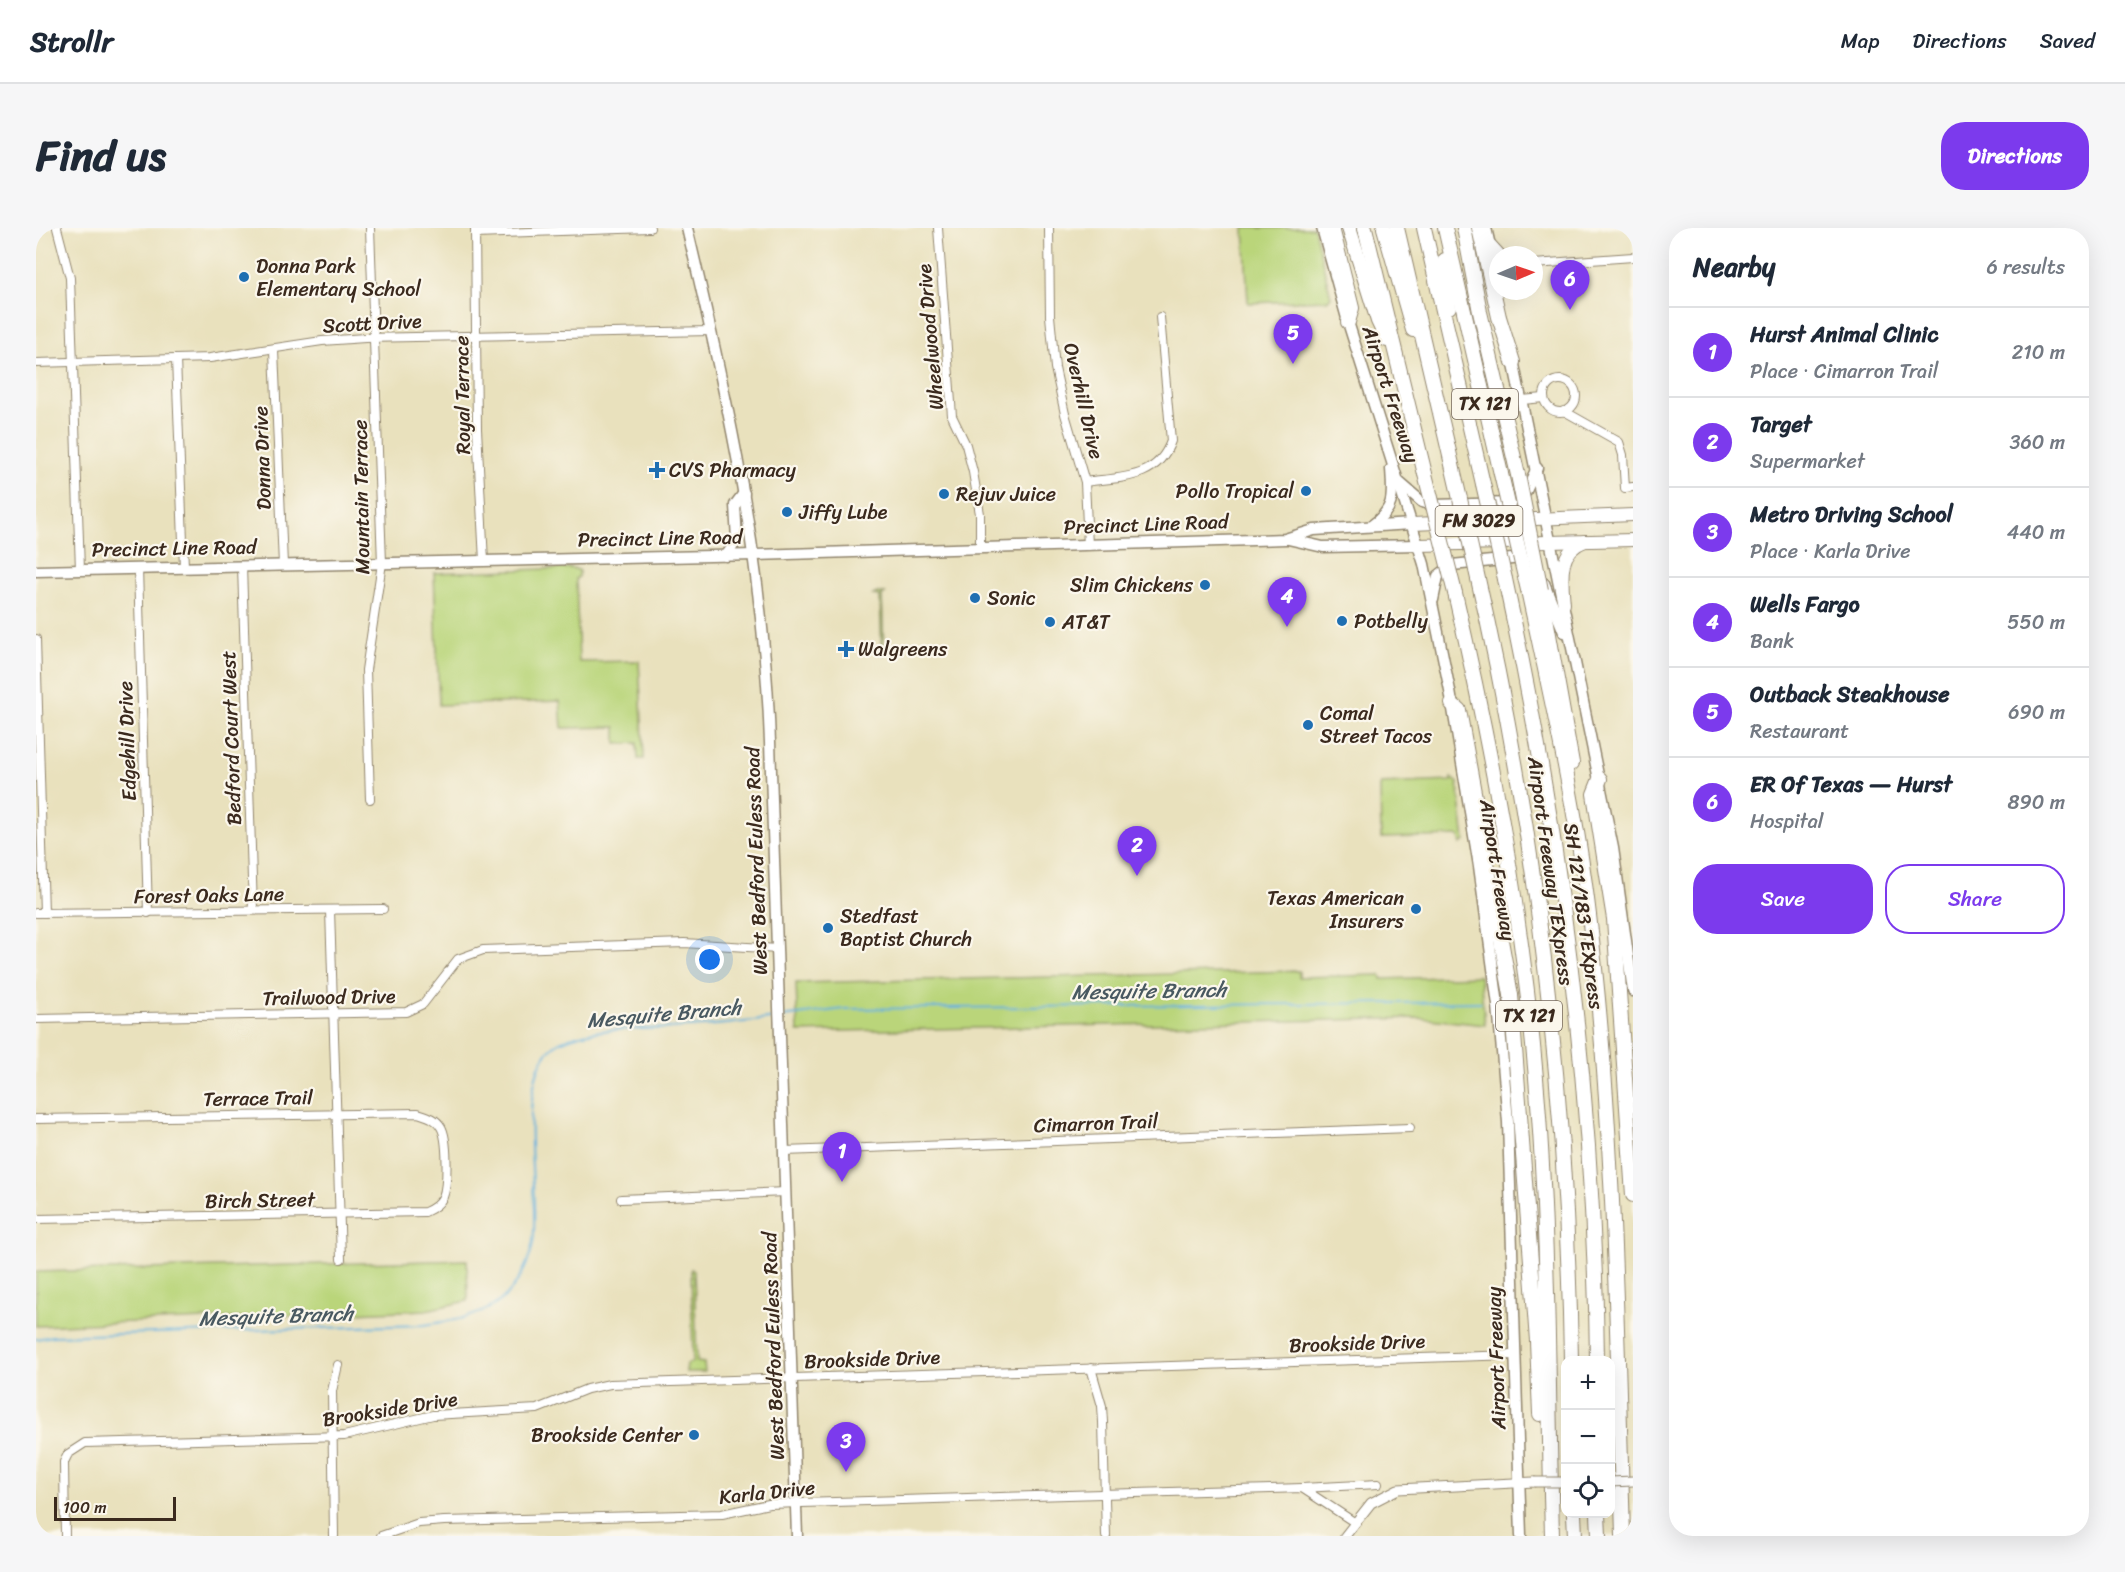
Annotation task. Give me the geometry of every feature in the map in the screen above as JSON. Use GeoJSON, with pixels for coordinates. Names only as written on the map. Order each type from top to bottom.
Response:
{"type":"FeatureCollection","features":[{"type":"Feature","properties":{"kind":"highway"},"geometry":{"type":"LineString","coordinates":[[1332,228],[1352,308],[1348,322]]}},
{"type":"Feature","properties":{"kind":"highway"},"geometry":{"type":"LineString","coordinates":[[1349,228],[1378,321],[1396,361]]}},
{"type":"Feature","properties":{"kind":"highway","name":"Airport Freeway"},"geometry":{"type":"LineString","coordinates":[[1365,228],[1455,593],[1496,784],[1510,872],[1535,1066],[1546,1230],[1552,1536]]}},
{"type":"Feature","properties":{"kind":"highway"},"geometry":{"type":"LineString","coordinates":[[1384,228],[1411,325],[1432,377]]}},
{"type":"Feature","properties":{"kind":"highway"},"geometry":{"type":"LineString","coordinates":[[1397,228],[1432,377]]}},
{"type":"Feature","properties":{"kind":"highway"},"geometry":{"type":"LineString","coordinates":[[1424,228],[1456,368]]}},
{"type":"Feature","properties":{"kind":"highway"},"geometry":{"type":"LineString","coordinates":[[1443,228],[1456,368]]}},
{"type":"Feature","properties":{"kind":"highway","name":"TX 121"},"geometry":{"type":"LineString","coordinates":[[1443,228],[1501,474],[1534,590],[1590,924],[1608,1110],[1623,1536]]}},
{"type":"Feature","properties":{"kind":"highway"},"geometry":{"type":"LineString","coordinates":[[1464,228],[1480,312],[1518,475],[1534,590]]}},
{"type":"Feature","properties":{"kind":"highway"},"geometry":{"type":"LineString","coordinates":[[1479,228],[1499,317],[1513,362]]}},
{"type":"Feature","properties":{"kind":"highway","name":"SH 121/183 TEXpress"},"geometry":{"type":"LineString","coordinates":[[1456,368],[1505,579],[1545,774],[1574,974],[1589,1147],[1597,1356]]}},
{"type":"Feature","properties":{"kind":"highway","name":"Airport Freeway TEXpress"},"geometry":{"type":"LineString","coordinates":[[1432,377],[1512,741],[1542,925],[1564,1155],[1571,1356]]}},
{"type":"Feature","properties":{"kind":"highway"},"geometry":{"type":"LineString","coordinates":[[1452,704],[1459,710],[1511,995],[1537,1341],[1540,1418],[1549,1445]]}},
{"type":"Feature","properties":{"kind":"highway"},"geometry":{"type":"LineString","coordinates":[[1600,779],[1594,794],[1614,919],[1633,1195]]}},
{"type":"Feature","properties":{"kind":"highway"},"geometry":{"type":"LineString","coordinates":[[1574,1518],[1575,1536]]}},
{"type":"Feature","properties":{"kind":"highway"},"geometry":{"type":"LineString","coordinates":[[1598,1518],[1599,1536]]}},
{"type":"Feature","properties":{"kind":"highway"},"geometry":{"type":"LineString","coordinates":[[1623,1536],[1633,1519]]}},
{"type":"Feature","properties":{"kind":"main road","name":"West Bedford Euless Road"},"geometry":{"type":"LineString","coordinates":[[687,228],[733,428],[755,555],[768,678],[797,1536]]}},
{"type":"Feature","properties":{"kind":"main road","name":"Airport Freeway"},"geometry":{"type":"LineString","coordinates":[[1322,228],[1348,322],[1418,545],[1452,704],[1479,867],[1501,1030],[1508,1122],[1521,1536]]}},
{"type":"Feature","properties":{"kind":"main road"},"geometry":{"type":"LineString","coordinates":[[1486,228],[1490,246]]}},
{"type":"Feature","properties":{"kind":"main road"},"geometry":{"type":"LineString","coordinates":[[1501,300],[1564,604]]}},
{"type":"Feature","properties":{"kind":"main road"},"geometry":{"type":"LineString","coordinates":[[1370,527],[1389,511],[1392,494],[1391,454]]}},
{"type":"Feature","properties":{"kind":"main road"},"geometry":{"type":"LineString","coordinates":[[1400,483],[1422,501],[1433,505],[1513,503],[1523,497],[1537,468]]}},
{"type":"Feature","properties":{"kind":"main road"},"geometry":{"type":"LineString","coordinates":[[726,556],[737,540],[735,505],[744,493]]}},
{"type":"Feature","properties":{"kind":"main road","name":"Precinct Line Road"},"geometry":{"type":"LineString","coordinates":[[1285,539],[1314,530],[1546,517],[1633,515]]}},
{"type":"Feature","properties":{"kind":"main road","name":"Precinct Line Road"},"geometry":{"type":"LineString","coordinates":[[36,571],[726,556],[1285,539],[1323,547],[1633,540]]}},
{"type":"Feature","properties":{"kind":"main road"},"geometry":{"type":"LineString","coordinates":[[1588,540],[1576,544],[1568,553],[1561,568],[1564,604],[1568,637],[1600,779],[1620,891],[1633,991]]}},
{"type":"Feature","properties":{"kind":"main road"},"geometry":{"type":"LineString","coordinates":[[1432,603],[1438,576],[1452,565],[1522,558],[1540,573],[1562,630],[1568,637]]}},
{"type":"Feature","properties":{"kind":"street"},"geometry":{"type":"LineString","coordinates":[[57,228],[70,278],[80,570]]}},
{"type":"Feature","properties":{"kind":"street","name":"Mountain Terrace"},"geometry":{"type":"LineString","coordinates":[[370,228],[382,563],[366,670],[370,799]]}},
{"type":"Feature","properties":{"kind":"street"},"geometry":{"type":"LineString","coordinates":[[475,231],[650,228]]}},
{"type":"Feature","properties":{"kind":"street","name":"Wheelwood Drive"},"geometry":{"type":"LineString","coordinates":[[938,228],[952,416],[966,445],[974,472],[980,514],[980,548]]}},
{"type":"Feature","properties":{"kind":"street","name":"Overhill Drive"},"geometry":{"type":"LineString","coordinates":[[1049,228],[1050,316],[1055,368],[1065,414],[1085,482],[1088,546]]}},
{"type":"Feature","properties":{"kind":"street","name":"Royal Terrace"},"geometry":{"type":"LineString","coordinates":[[475,231],[477,429],[484,561]]}},
{"type":"Feature","properties":{"kind":"street"},"geometry":{"type":"LineString","coordinates":[[1489,240],[1494,246]]}},
{"type":"Feature","properties":{"kind":"street"},"geometry":{"type":"LineString","coordinates":[[1543,261],[1633,257]]}},
{"type":"Feature","properties":{"kind":"street"},"geometry":{"type":"LineString","coordinates":[[1085,482],[1149,471],[1167,454],[1172,441],[1160,316]]}},
{"type":"Feature","properties":{"kind":"street","name":"Scott Drive"},"geometry":{"type":"LineString","coordinates":[[36,363],[210,358],[338,339],[711,331]]}},
{"type":"Feature","properties":{"kind":"street","name":"Donna Drive"},"geometry":{"type":"LineString","coordinates":[[274,350],[283,565]]}},
{"type":"Feature","properties":{"kind":"street"},"geometry":{"type":"LineString","coordinates":[[176,359],[184,567]]}},
{"type":"Feature","properties":{"kind":"street"},"geometry":{"type":"LineString","coordinates":[[1564,411],[1572,405],[1575,395],[1568,382],[1559,380],[1551,383],[1545,389],[1544,398],[1553,411],[1564,411],[1619,442],[1623,455],[1625,488],[1633,488]]}},
{"type":"Feature","properties":{"kind":"street"},"geometry":{"type":"LineString","coordinates":[[1522,400],[1544,398]]}},
{"type":"Feature","properties":{"kind":"street","name":"Bedford Court West"},"geometry":{"type":"LineString","coordinates":[[242,566],[253,910]]}},
{"type":"Feature","properties":{"kind":"street","name":"Edgehill Drive"},"geometry":{"type":"LineString","coordinates":[[138,568],[148,913]]}},
{"type":"Feature","properties":{"kind":"street"},"geometry":{"type":"LineString","coordinates":[[36,639],[40,913]]}},
{"type":"Feature","properties":{"kind":"street","name":"Forest Oaks Lane"},"geometry":{"type":"LineString","coordinates":[[40,913],[382,909]]}},
{"type":"Feature","properties":{"kind":"street"},"geometry":{"type":"LineString","coordinates":[[330,910],[341,1259]]}},
{"type":"Feature","properties":{"kind":"street","name":"Trailwood Drive"},"geometry":{"type":"LineString","coordinates":[[36,1019],[333,1014],[414,1010],[423,1004],[458,959],[483,950],[684,943],[777,949]]}},
{"type":"Feature","properties":{"kind":"street","name":"Terrace Trail"},"geometry":{"type":"LineString","coordinates":[[36,1119],[418,1113],[432,1117],[442,1127],[446,1162]]}},
{"type":"Feature","properties":{"kind":"street","name":"Cimarron Trail"},"geometry":{"type":"LineString","coordinates":[[784,1151],[1410,1128]]}},
{"type":"Feature","properties":{"kind":"street","name":"Birch Street"},"geometry":{"type":"LineString","coordinates":[[36,1219],[425,1212],[435,1207],[442,1198],[446,1162]]}},
{"type":"Feature","properties":{"kind":"street"},"geometry":{"type":"LineString","coordinates":[[621,1199],[786,1192]]}},
{"type":"Feature","properties":{"kind":"street","name":"Brookside Drive"},"geometry":{"type":"LineString","coordinates":[[65,1536],[64,1462],[68,1454],[85,1443],[332,1437],[433,1416],[537,1409],[587,1389],[610,1384],[1515,1354]]}},
{"type":"Feature","properties":{"kind":"street"},"geometry":{"type":"LineString","coordinates":[[334,1536],[332,1382],[338,1365]]}},
{"type":"Feature","properties":{"kind":"street"},"geometry":{"type":"LineString","coordinates":[[1091,1368],[1102,1406],[1106,1536]]}},
{"type":"Feature","properties":{"kind":"street"},"geometry":{"type":"LineString","coordinates":[[1615,1482],[1633,1481]]}},
{"type":"Feature","properties":{"kind":"street"},"geometry":{"type":"LineString","coordinates":[[1345,1536],[1371,1503],[1398,1489],[1561,1482]]}},
{"type":"Feature","properties":{"kind":"street","name":"Karla Drive"},"geometry":{"type":"LineString","coordinates":[[381,1536],[429,1522],[722,1514],[769,1504],[1378,1484]]}},
{"type":"Feature","properties":{"kind":"street"},"geometry":{"type":"LineString","coordinates":[[1302,1488],[1354,1522]]}},
{"type":"Feature","properties":{"kind":"green space"},"geometry":{"type":"Polygon","coordinates":[[[1244,228],[1314,228],[1331,297],[1328,300],[1248,303],[1244,228]]]}},
{"type":"Feature","properties":{"kind":"green space"},"geometry":{"type":"Polygon","coordinates":[[[571,568],[579,570],[579,577],[576,578],[579,662],[639,661],[644,759],[638,759],[637,743],[616,744],[616,727],[562,728],[560,701],[439,705],[434,573],[571,568]]]}},
{"type":"Feature","properties":{"kind":"green space"},"geometry":{"type":"Polygon","coordinates":[[[886,593],[882,595],[884,654],[882,654],[880,596],[873,595],[886,593]]]}},
{"type":"Feature","properties":{"kind":"green space"},"geometry":{"type":"Polygon","coordinates":[[[1452,778],[1458,783],[1465,841],[1461,844],[1459,836],[1381,838],[1380,784],[1452,781],[1452,778]]]}},
{"type":"Feature","properties":{"kind":"green space"},"geometry":{"type":"Polygon","coordinates":[[[1299,971],[1299,977],[1381,975],[1382,979],[1480,976],[1485,1025],[1420,1018],[798,1032],[796,983],[1299,971]]]}},
{"type":"Feature","properties":{"kind":"green space"},"geometry":{"type":"Polygon","coordinates":[[[467,1260],[468,1301],[426,1310],[36,1326],[36,1272],[467,1260]]]}},
{"type":"Feature","properties":{"kind":"green space"},"geometry":{"type":"Polygon","coordinates":[[[691,1269],[694,1270],[697,1362],[704,1363],[705,1372],[686,1372],[687,1364],[693,1362],[691,1269]]]}},
{"type":"Feature","properties":{"kind":"waterway","name":"Mesquite Branch"},"geometry":{"type":"LineString","coordinates":[[782,1017],[844,1009],[1481,1002]]}},
{"type":"Feature","properties":{"kind":"waterway","name":"Mesquite Branch"},"geometry":{"type":"LineString","coordinates":[[36,1339],[53,1336],[424,1325],[477,1314],[501,1301],[508,1294],[524,1269],[531,1251],[534,1221],[532,1104],[536,1077],[545,1056],[560,1042],[586,1033],[711,1025],[776,1018]]}},
{"type":"Feature","properties":{"kind":"place","name":"Donna Park Elementary School"},"geometry":{"type":"Point","coordinates":[244,277]}},
{"type":"Feature","properties":{"kind":"place","name":"ER Of Texas — Hurst"},"geometry":{"type":"Point","coordinates":[1570,310]}},
{"type":"Feature","properties":{"kind":"place","name":"Outback Steakhouse"},"geometry":{"type":"Point","coordinates":[1293,364]}},
{"type":"Feature","properties":{"kind":"place","name":"CVS Pharmacy"},"geometry":{"type":"Point","coordinates":[657,470]}},
{"type":"Feature","properties":{"kind":"place","name":"Pollo Tropical"},"geometry":{"type":"Point","coordinates":[1306,491]}},
{"type":"Feature","properties":{"kind":"place","name":"Rejuv Juice"},"geometry":{"type":"Point","coordinates":[944,494]}},
{"type":"Feature","properties":{"kind":"place","name":"Jiffy Lube"},"geometry":{"type":"Point","coordinates":[787,512]}},
{"type":"Feature","properties":{"kind":"place","name":"Slim Chickens"},"geometry":{"type":"Point","coordinates":[1205,585]}},
{"type":"Feature","properties":{"kind":"place","name":"Sonic"},"geometry":{"type":"Point","coordinates":[975,598]}},
{"type":"Feature","properties":{"kind":"place","name":"Potbelly"},"geometry":{"type":"Point","coordinates":[1342,621]}},
{"type":"Feature","properties":{"kind":"place","name":"AT&T"},"geometry":{"type":"Point","coordinates":[1050,622]}},
{"type":"Feature","properties":{"kind":"place","name":"Wells Fargo"},"geometry":{"type":"Point","coordinates":[1287,627]}},
{"type":"Feature","properties":{"kind":"place","name":"Walgreens"},"geometry":{"type":"Point","coordinates":[846,649]}},
{"type":"Feature","properties":{"kind":"place","name":"Comal Street Tacos"},"geometry":{"type":"Point","coordinates":[1308,725]}},
{"type":"Feature","properties":{"kind":"place","name":"Target"},"geometry":{"type":"Point","coordinates":[1137,876]}},
{"type":"Feature","properties":{"kind":"place","name":"Texas American Insurers"},"geometry":{"type":"Point","coordinates":[1416,909]}},
{"type":"Feature","properties":{"kind":"place","name":"Stedfast Baptist Church"},"geometry":{"type":"Point","coordinates":[828,928]}},
{"type":"Feature","properties":{"kind":"place","name":"Hurst Animal Clinic"},"geometry":{"type":"Point","coordinates":[842,1182]}},
{"type":"Feature","properties":{"kind":"place","name":"Brookside Center"},"geometry":{"type":"Point","coordinates":[694,1435]}},
{"type":"Feature","properties":{"kind":"place","name":"Metro Driving School"},"geometry":{"type":"Point","coordinates":[846,1472]}}]}
